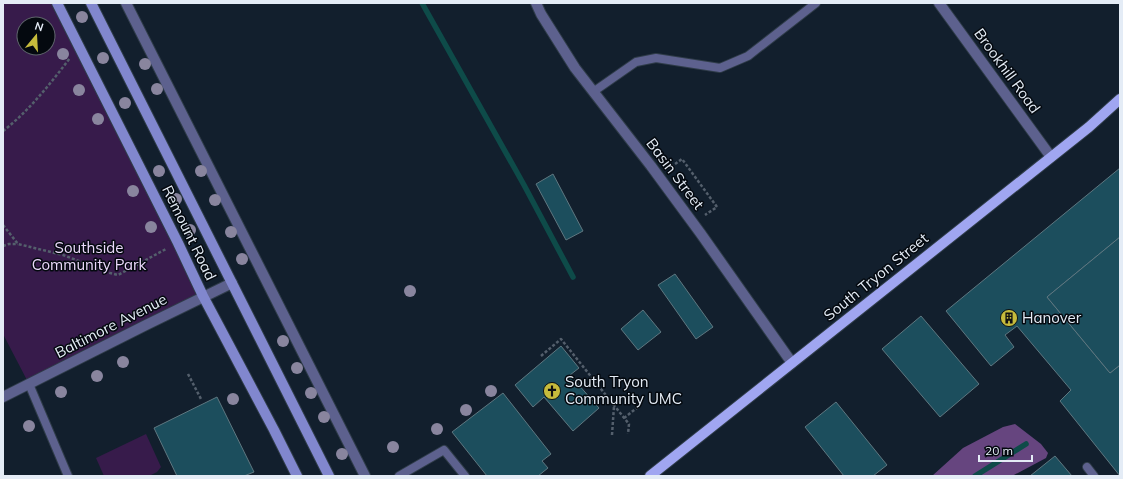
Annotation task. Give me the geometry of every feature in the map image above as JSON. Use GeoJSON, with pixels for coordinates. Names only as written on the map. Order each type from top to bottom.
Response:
{"type":"FeatureCollection","features":[{"type":"Feature","properties":{"kind":"main road","name":"Remount Road"},"geometry":{"type":"LineString","coordinates":[[57,3],[204,296],[297,476]]}},
{"type":"Feature","properties":{"kind":"main road","name":"Remount Road"},"geometry":{"type":"LineString","coordinates":[[91,3],[329,476]]}},
{"type":"Feature","properties":{"kind":"main road","name":"South Tryon Street"},"geometry":{"type":"LineString","coordinates":[[650,476],[1089,127],[1120,100]]}},
{"type":"Feature","properties":{"kind":"street"},"geometry":{"type":"LineString","coordinates":[[126,3],[365,476]]}},
{"type":"Feature","properties":{"kind":"street","name":"Basin Street"},"geometry":{"type":"LineString","coordinates":[[536,3],[541,14],[575,68],[651,166],[792,363]]}},
{"type":"Feature","properties":{"kind":"street","name":"Brookhill Road"},"geometry":{"type":"LineString","coordinates":[[939,3],[1050,157]]}},
{"type":"Feature","properties":{"kind":"street","name":"Baltimore Avenue"},"geometry":{"type":"LineString","coordinates":[[3,396],[232,283]]}},
{"type":"Feature","properties":{"kind":"lane"},"geometry":{"type":"LineString","coordinates":[[593,92],[636,62],[656,58],[720,68],[748,56],[816,3]]}},
{"type":"Feature","properties":{"kind":"lane"},"geometry":{"type":"LineString","coordinates":[[29,384],[68,476]]}},
{"type":"Feature","properties":{"kind":"lane"},"geometry":{"type":"LineString","coordinates":[[399,476],[444,450],[465,476]]}},
{"type":"Feature","properties":{"kind":"lane"},"geometry":{"type":"LineString","coordinates":[[1087,467],[1094,476]]}},
{"type":"Feature","properties":{"kind":"lane"},"geometry":{"type":"LineString","coordinates":[[411,469],[416,476]]}},
{"type":"Feature","properties":{"kind":"path"},"geometry":{"type":"LineString","coordinates":[[3,131],[14,123],[49,85],[79,48]]}},
{"type":"Feature","properties":{"kind":"path"},"geometry":{"type":"LineString","coordinates":[[671,167],[682,159],[717,206],[705,215]]}},
{"type":"Feature","properties":{"kind":"path"},"geometry":{"type":"LineString","coordinates":[[3,225],[18,244]]}},
{"type":"Feature","properties":{"kind":"path"},"geometry":{"type":"LineString","coordinates":[[3,246],[18,244],[63,255],[118,275],[169,247]]}},
{"type":"Feature","properties":{"kind":"path"},"geometry":{"type":"LineString","coordinates":[[541,356],[561,339],[629,424],[628,434]]}},
{"type":"Feature","properties":{"kind":"path"},"geometry":{"type":"LineString","coordinates":[[188,374],[201,399]]}},
{"type":"Feature","properties":{"kind":"path"},"geometry":{"type":"LineString","coordinates":[[612,434],[614,406]]}},
{"type":"Feature","properties":{"kind":"path"},"geometry":{"type":"LineString","coordinates":[[624,418],[638,407]]}},
{"type":"Feature","properties":{"kind":"green space","name":"Southside Community Park"},"geometry":{"type":"Polygon","coordinates":[[[3,3],[57,3],[203,296],[29,384],[3,334],[3,3]]]}},
{"type":"Feature","properties":{"kind":"green space"},"geometry":{"type":"Polygon","coordinates":[[[146,434],[161,467],[157,472],[149,476],[104,476],[96,458],[146,434]]]}},
{"type":"Feature","properties":{"kind":"shaded area"},"geometry":{"type":"Polygon","coordinates":[[[1015,424],[1041,444],[1048,453],[1046,458],[1012,476],[932,476],[963,448],[1003,427],[1015,424]]]}},
{"type":"Feature","properties":{"kind":"building","name":"Hanover"},"geometry":{"type":"Polygon","coordinates":[[[1120,168],[1120,237],[1047,297],[1110,373],[1120,365],[1120,476],[1060,401],[1071,390],[1017,326],[1005,335],[1014,347],[991,366],[946,311],[1120,168]]]}},
{"type":"Feature","properties":{"kind":"building"},"geometry":{"type":"Polygon","coordinates":[[[553,174],[583,231],[566,240],[536,184],[553,174]]]}},
{"type":"Feature","properties":{"kind":"building"},"geometry":{"type":"Polygon","coordinates":[[[1120,237],[1120,365],[1110,373],[1047,297],[1120,237]]]}},
{"type":"Feature","properties":{"kind":"building"},"geometry":{"type":"Polygon","coordinates":[[[675,274],[713,327],[696,339],[658,285],[675,274]]]}},
{"type":"Feature","properties":{"kind":"building"},"geometry":{"type":"Polygon","coordinates":[[[643,310],[661,332],[638,350],[621,329],[643,310]]]}},
{"type":"Feature","properties":{"kind":"building"},"geometry":{"type":"Polygon","coordinates":[[[921,316],[979,384],[940,417],[882,349],[921,316]]]}},
{"type":"Feature","properties":{"kind":"building","name":"South Tryon Community UMC"},"geometry":{"type":"Polygon","coordinates":[[[561,346],[579,368],[570,375],[599,408],[573,431],[544,397],[533,407],[515,385],[561,346]]]}},
{"type":"Feature","properties":{"kind":"building"},"geometry":{"type":"Polygon","coordinates":[[[503,393],[551,454],[542,461],[548,468],[538,476],[487,476],[452,432],[503,393]]]}},
{"type":"Feature","properties":{"kind":"building"},"geometry":{"type":"Polygon","coordinates":[[[217,397],[254,472],[244,476],[177,476],[154,428],[217,397]]]}},
{"type":"Feature","properties":{"kind":"building"},"geometry":{"type":"Polygon","coordinates":[[[836,402],[887,465],[873,476],[844,476],[805,427],[836,402]]]}},
{"type":"Feature","properties":{"kind":"building"},"geometry":{"type":"Polygon","coordinates":[[[1055,456],[1072,476],[1030,476],[1055,456]]]}},
{"type":"Feature","properties":{"kind":"waterway"},"geometry":{"type":"LineString","coordinates":[[422,3],[524,185],[573,277]]}},
{"type":"Feature","properties":{"kind":"waterway"},"geometry":{"type":"LineString","coordinates":[[975,476],[1026,444]]}},
{"type":"Feature","properties":{"kind":"place","name":"Hanover"},"geometry":{"type":"Point","coordinates":[1009,318]}},
{"type":"Feature","properties":{"kind":"place","name":"South Tryon Community UMC"},"geometry":{"type":"Point","coordinates":[552,391]}}]}
